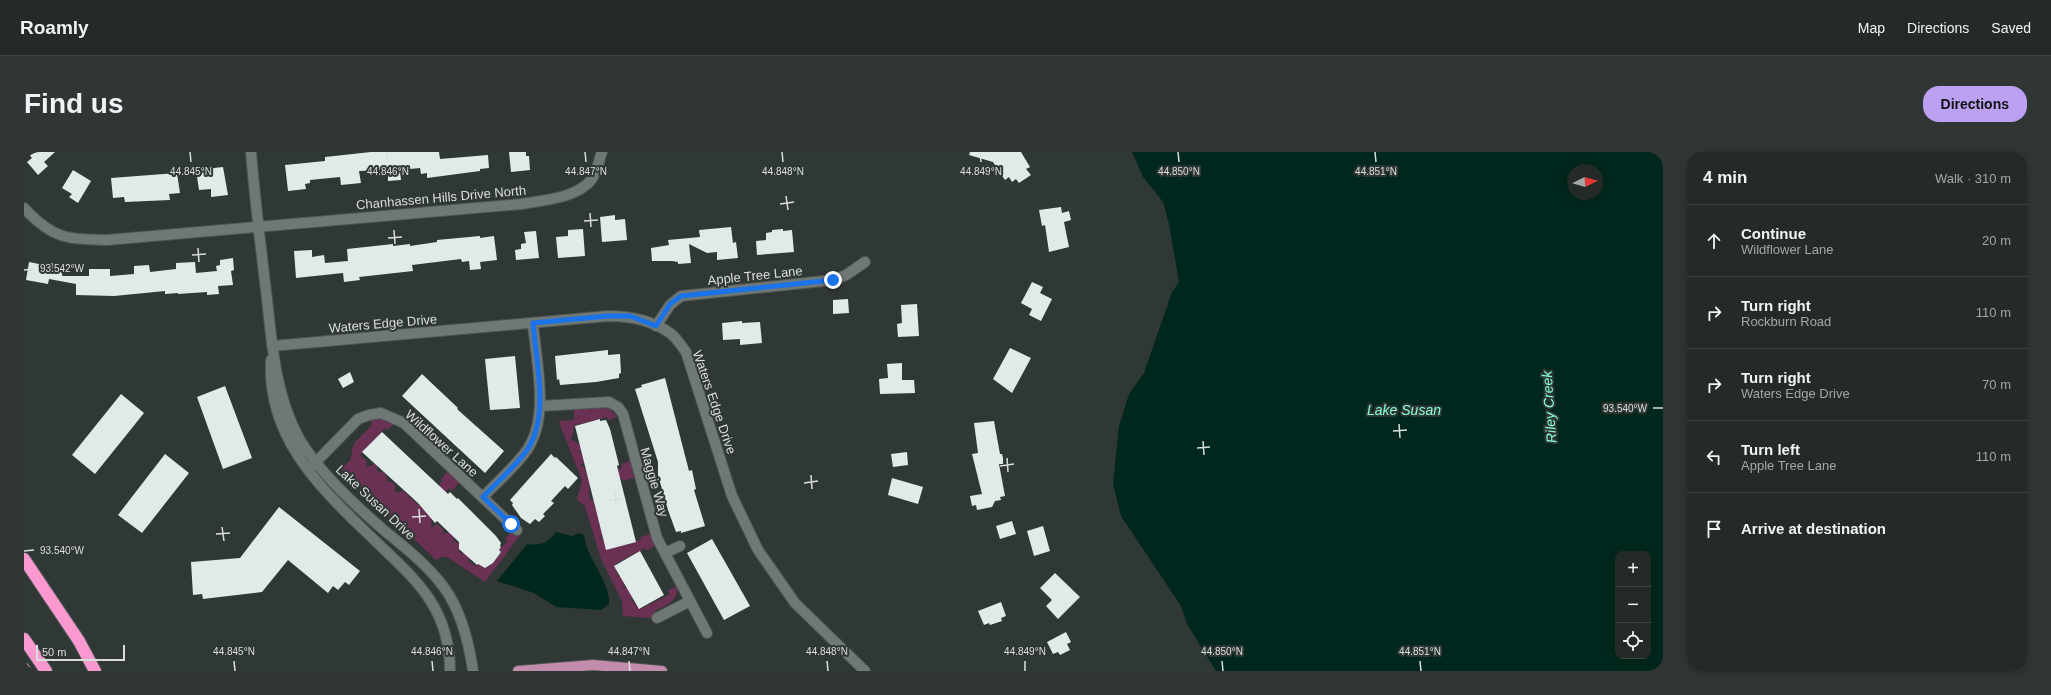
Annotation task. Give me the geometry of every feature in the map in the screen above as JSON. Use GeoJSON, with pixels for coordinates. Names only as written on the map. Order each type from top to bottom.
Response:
{"type":"FeatureCollection","features":[{"type":"Feature","properties":{"kind":"highway"},"geometry":{"type":"LineString","coordinates":[[24,559],[79,642],[95,671]]}},
{"type":"Feature","properties":{"kind":"highway"},"geometry":{"type":"LineString","coordinates":[[24,639],[46,671]]}},
{"type":"Feature","properties":{"kind":"main road"},"geometry":{"type":"LineString","coordinates":[[518,671],[593,665],[662,671]]}},
{"type":"Feature","properties":{"kind":"street","name":"Lake Susan Drive"},"geometry":{"type":"LineString","coordinates":[[251,152],[272,346],[285,406],[312,466],[365,531],[397,561],[426,592],[441,618],[450,649],[450,671]]}},
{"type":"Feature","properties":{"kind":"street","name":"Chanhassen Hills Drive North"},"geometry":{"type":"LineString","coordinates":[[24,208],[37,222],[54,234],[79,239],[107,240],[522,204],[566,196],[587,185],[595,174],[602,152]]}},
{"type":"Feature","properties":{"kind":"street","name":"Apple Tree Lane"},"geometry":{"type":"LineString","coordinates":[[656,326],[670,304],[681,296],[833,280],[846,275],[865,262]]}},
{"type":"Feature","properties":{"kind":"street","name":"Waters Edge Drive"},"geometry":{"type":"LineString","coordinates":[[272,346],[608,316],[630,316],[656,326],[671,334],[686,352],[732,496],[758,550],[795,604],[865,671]]}},
{"type":"Feature","properties":{"kind":"street"},"geometry":{"type":"LineString","coordinates":[[483,497],[527,450],[539,422],[540,406],[533,323]]}},
{"type":"Feature","properties":{"kind":"street","name":"Maggie Way"},"geometry":{"type":"LineString","coordinates":[[540,406],[598,401],[609,402],[618,407],[623,414],[657,538],[707,633]]}},
{"type":"Feature","properties":{"kind":"street","name":"Wildflower Lane"},"geometry":{"type":"LineString","coordinates":[[312,466],[358,419],[369,414],[381,413],[404,423],[517,530]]}},
{"type":"Feature","properties":{"kind":"street","name":"Lake Susan Drive"},"geometry":{"type":"LineString","coordinates":[[312,466],[427,567],[444,588],[458,612],[471,654],[473,671]]}},
{"type":"Feature","properties":{"kind":"street"},"geometry":{"type":"LineString","coordinates":[[665,553],[680,546]]}},
{"type":"Feature","properties":{"kind":"street"},"geometry":{"type":"LineString","coordinates":[[657,618],[690,600]]}},
{"type":"Feature","properties":{"kind":"shaded area"},"geometry":{"type":"Polygon","coordinates":[[[602,406],[609,409],[617,417],[608,420],[607,417],[575,424],[571,440],[578,444],[582,450],[578,452],[582,453],[584,463],[579,465],[583,466],[589,478],[622,468],[621,464],[630,461],[634,478],[623,481],[622,478],[589,486],[590,499],[587,500],[595,500],[594,507],[598,511],[594,513],[599,512],[602,523],[597,525],[600,525],[604,535],[598,539],[603,538],[608,549],[641,540],[640,537],[651,534],[655,546],[646,551],[645,548],[615,564],[618,576],[615,578],[622,575],[625,587],[622,589],[628,587],[633,597],[628,601],[631,599],[636,606],[639,605],[641,609],[670,594],[668,590],[677,586],[674,599],[655,611],[656,614],[651,618],[623,616],[622,601],[601,559],[585,506],[577,500],[582,480],[559,421],[574,420],[574,409],[602,406]]]}},
{"type":"Feature","properties":{"kind":"shaded area"},"geometry":{"type":"Polygon","coordinates":[[[381,418],[396,422],[387,430],[385,428],[360,455],[367,461],[366,467],[371,466],[374,463],[377,465],[378,472],[380,473],[382,471],[386,475],[388,482],[392,482],[395,485],[395,493],[397,491],[399,493],[402,490],[409,496],[408,499],[410,497],[421,507],[429,501],[442,481],[441,479],[448,471],[459,482],[452,491],[449,488],[426,513],[432,518],[430,520],[432,522],[431,528],[437,524],[444,530],[443,534],[449,532],[455,538],[452,542],[455,541],[459,544],[460,554],[467,549],[473,555],[468,561],[470,563],[471,562],[476,567],[478,564],[485,568],[493,563],[501,552],[499,550],[507,542],[505,539],[511,532],[515,535],[518,533],[521,534],[485,582],[447,557],[441,557],[436,560],[341,468],[350,461],[354,443],[372,425],[371,420],[381,418]]]}},
{"type":"Feature","properties":{"kind":"water","name":"Lake Susan"},"geometry":{"type":"Polygon","coordinates":[[[1132,152],[1663,152],[1663,671],[1216,671],[1187,624],[1181,606],[1121,516],[1113,484],[1119,426],[1129,394],[1144,373],[1172,292],[1179,282],[1169,224],[1163,202],[1143,177],[1132,152]]]}},
{"type":"Feature","properties":{"kind":"water"},"geometry":{"type":"Polygon","coordinates":[[[556,532],[572,536],[579,533],[584,535],[589,552],[609,596],[609,604],[601,610],[556,607],[534,593],[497,581],[527,544],[537,545],[544,543],[556,532]]]}},
{"type":"Feature","properties":{"kind":"building"},"geometry":{"type":"Polygon","coordinates":[[[27,152],[55,152],[44,162],[48,166],[38,175],[27,162],[32,158],[27,152]]]}},
{"type":"Feature","properties":{"kind":"building"},"geometry":{"type":"Polygon","coordinates":[[[371,152],[439,152],[440,159],[488,155],[489,168],[480,169],[480,171],[427,178],[427,173],[421,174],[420,168],[400,170],[401,180],[388,181],[388,175],[383,176],[383,170],[359,171],[361,183],[341,185],[340,177],[310,180],[310,183],[305,184],[306,189],[288,191],[285,165],[325,161],[325,157],[371,152]]]}},
{"type":"Feature","properties":{"kind":"building"},"geometry":{"type":"Polygon","coordinates":[[[509,152],[526,152],[526,156],[529,156],[530,170],[511,172],[509,152]]]}},
{"type":"Feature","properties":{"kind":"building"},"geometry":{"type":"Polygon","coordinates":[[[970,152],[1021,152],[1030,167],[1026,169],[1031,175],[1019,183],[1016,179],[1012,182],[1009,177],[1005,180],[993,162],[969,155],[970,152]]]}},
{"type":"Feature","properties":{"kind":"building"},"geometry":{"type":"Polygon","coordinates":[[[223,167],[228,195],[211,197],[211,189],[199,190],[196,170],[223,167]]]}},
{"type":"Feature","properties":{"kind":"building"},"geometry":{"type":"Polygon","coordinates":[[[73,170],[91,181],[78,203],[69,197],[72,194],[62,188],[73,170]]]}},
{"type":"Feature","properties":{"kind":"building"},"geometry":{"type":"Polygon","coordinates":[[[177,173],[180,193],[169,194],[170,200],[125,202],[124,197],[113,198],[111,178],[177,173]]]}},
{"type":"Feature","properties":{"kind":"building"},"geometry":{"type":"Polygon","coordinates":[[[1061,207],[1062,213],[1069,211],[1071,220],[1064,222],[1069,247],[1049,252],[1045,225],[1042,226],[1039,210],[1061,207]]]}},
{"type":"Feature","properties":{"kind":"building"},"geometry":{"type":"Polygon","coordinates":[[[615,215],[615,220],[625,219],[627,240],[602,242],[600,217],[615,215]]]}},
{"type":"Feature","properties":{"kind":"building"},"geometry":{"type":"Polygon","coordinates":[[[731,227],[733,243],[736,242],[738,258],[717,260],[717,252],[707,253],[689,244],[691,263],[678,264],[678,262],[672,261],[652,261],[651,248],[669,245],[668,240],[700,237],[699,230],[731,227]]]}},
{"type":"Feature","properties":{"kind":"building"},"geometry":{"type":"Polygon","coordinates":[[[583,229],[585,256],[558,258],[556,237],[568,236],[568,230],[583,229]]]}},
{"type":"Feature","properties":{"kind":"building"},"geometry":{"type":"Polygon","coordinates":[[[783,229],[783,231],[792,230],[794,252],[757,255],[756,241],[766,240],[766,233],[772,232],[772,230],[783,229]]]}},
{"type":"Feature","properties":{"kind":"building"},"geometry":{"type":"Polygon","coordinates":[[[536,231],[539,258],[516,260],[515,250],[521,249],[521,244],[526,243],[524,232],[536,231]]]}},
{"type":"Feature","properties":{"kind":"building"},"geometry":{"type":"Polygon","coordinates":[[[480,236],[480,238],[494,236],[497,260],[480,262],[481,269],[470,270],[469,261],[462,262],[461,259],[412,265],[413,271],[359,277],[360,280],[344,282],[343,273],[296,278],[294,251],[312,250],[312,257],[324,255],[325,263],[348,261],[347,249],[393,244],[393,246],[410,244],[410,246],[437,242],[437,240],[480,236]]]}},
{"type":"Feature","properties":{"kind":"building"},"geometry":{"type":"Polygon","coordinates":[[[233,258],[234,270],[231,271],[233,285],[218,286],[219,294],[207,295],[207,292],[165,294],[165,291],[114,296],[76,295],[76,284],[49,279],[48,284],[26,280],[29,262],[49,266],[50,263],[64,265],[62,276],[89,276],[89,269],[110,269],[110,276],[134,274],[134,266],[149,265],[150,272],[176,269],[176,263],[195,262],[196,273],[217,271],[216,266],[220,265],[220,260],[233,258]]]}},
{"type":"Feature","properties":{"kind":"building"},"geometry":{"type":"Polygon","coordinates":[[[1032,282],[1043,287],[1040,293],[1052,299],[1041,321],[1029,315],[1032,309],[1021,303],[1032,282]]]}},
{"type":"Feature","properties":{"kind":"building"},"geometry":{"type":"Polygon","coordinates":[[[848,299],[849,313],[833,314],[833,300],[848,299]]]}},
{"type":"Feature","properties":{"kind":"building"},"geometry":{"type":"Polygon","coordinates":[[[917,304],[919,336],[898,337],[897,324],[902,323],[901,305],[917,304]]]}},
{"type":"Feature","properties":{"kind":"building"},"geometry":{"type":"Polygon","coordinates":[[[742,321],[742,323],[760,322],[762,343],[740,345],[740,339],[723,340],[722,323],[742,321]]]}},
{"type":"Feature","properties":{"kind":"building"},"geometry":{"type":"Polygon","coordinates":[[[1010,348],[1031,358],[1012,393],[993,379],[1010,348]]]}},
{"type":"Feature","properties":{"kind":"building"},"geometry":{"type":"Polygon","coordinates":[[[608,350],[608,355],[620,354],[621,373],[619,374],[619,378],[596,382],[560,385],[559,379],[557,380],[555,356],[608,350]]]}},
{"type":"Feature","properties":{"kind":"building"},"geometry":{"type":"Polygon","coordinates":[[[515,356],[520,408],[490,410],[485,359],[515,356]]]}},
{"type":"Feature","properties":{"kind":"building"},"geometry":{"type":"Polygon","coordinates":[[[902,363],[902,380],[914,380],[915,393],[880,394],[879,379],[888,378],[887,364],[902,363]]]}},
{"type":"Feature","properties":{"kind":"building"},"geometry":{"type":"Polygon","coordinates":[[[350,372],[354,382],[343,388],[338,379],[350,372]]]}},
{"type":"Feature","properties":{"kind":"building"},"geometry":{"type":"Polygon","coordinates":[[[422,374],[458,408],[457,409],[504,451],[485,473],[402,396],[422,374]]]}},
{"type":"Feature","properties":{"kind":"building"},"geometry":{"type":"Polygon","coordinates":[[[665,378],[689,471],[692,470],[696,489],[694,490],[705,526],[681,533],[681,531],[676,532],[668,510],[658,475],[658,462],[635,389],[642,387],[641,385],[665,378]]]}},
{"type":"Feature","properties":{"kind":"building"},"geometry":{"type":"Polygon","coordinates":[[[225,386],[252,458],[223,469],[197,397],[225,386]]]}},
{"type":"Feature","properties":{"kind":"building"},"geometry":{"type":"Polygon","coordinates":[[[121,394],[144,413],[95,474],[72,455],[121,394]]]}},
{"type":"Feature","properties":{"kind":"building"},"geometry":{"type":"Polygon","coordinates":[[[600,419],[600,421],[606,420],[610,429],[619,465],[617,466],[636,542],[606,550],[575,426],[600,419]]]}},
{"type":"Feature","properties":{"kind":"building"},"geometry":{"type":"Polygon","coordinates":[[[994,421],[1000,454],[1002,454],[1003,458],[1003,464],[999,464],[1005,496],[1000,497],[1001,500],[995,501],[992,507],[977,510],[976,505],[972,506],[970,496],[982,494],[972,454],[978,453],[974,423],[994,421]]]}},
{"type":"Feature","properties":{"kind":"building"},"geometry":{"type":"Polygon","coordinates":[[[382,432],[448,494],[450,492],[457,499],[458,498],[496,536],[501,543],[499,550],[501,552],[493,563],[485,568],[478,564],[477,565],[459,549],[459,542],[437,521],[435,523],[418,503],[362,452],[382,432]]]}},
{"type":"Feature","properties":{"kind":"building"},"geometry":{"type":"Polygon","coordinates":[[[907,452],[908,465],[893,467],[891,454],[907,452]]]}},
{"type":"Feature","properties":{"kind":"building"},"geometry":{"type":"Polygon","coordinates":[[[165,454],[189,473],[142,533],[118,515],[165,454]]]}},
{"type":"Feature","properties":{"kind":"building"},"geometry":{"type":"Polygon","coordinates":[[[551,454],[578,478],[568,489],[565,486],[551,501],[554,503],[543,514],[545,516],[539,522],[535,519],[530,524],[521,518],[510,500],[551,454]]]}},
{"type":"Feature","properties":{"kind":"building"},"geometry":{"type":"Polygon","coordinates":[[[892,478],[923,487],[918,504],[888,495],[892,478]]]}},
{"type":"Feature","properties":{"kind":"building"},"geometry":{"type":"Polygon","coordinates":[[[279,507],[360,571],[349,585],[345,582],[338,590],[333,586],[328,593],[288,560],[262,592],[203,599],[202,594],[193,595],[191,562],[240,558],[279,507]]]}},
{"type":"Feature","properties":{"kind":"building"},"geometry":{"type":"Polygon","coordinates":[[[1012,521],[1016,534],[1000,539],[996,526],[1012,521]]]}},
{"type":"Feature","properties":{"kind":"building"},"geometry":{"type":"Polygon","coordinates":[[[1043,526],[1050,551],[1034,556],[1027,531],[1043,526]]]}},
{"type":"Feature","properties":{"kind":"building"},"geometry":{"type":"Polygon","coordinates":[[[712,539],[750,606],[724,620],[687,553],[712,539]]]}},
{"type":"Feature","properties":{"kind":"building"},"geometry":{"type":"Polygon","coordinates":[[[640,551],[664,595],[639,609],[614,566],[640,551]]]}},
{"type":"Feature","properties":{"kind":"building"},"geometry":{"type":"Polygon","coordinates":[[[1055,573],[1080,597],[1058,619],[1046,606],[1052,600],[1040,588],[1055,573]]]}},
{"type":"Feature","properties":{"kind":"building"},"geometry":{"type":"Polygon","coordinates":[[[1001,602],[1006,616],[1001,618],[1002,621],[990,625],[989,623],[984,625],[978,611],[1001,602]]]}},
{"type":"Feature","properties":{"kind":"building"},"geometry":{"type":"Polygon","coordinates":[[[1066,632],[1071,642],[1067,644],[1070,650],[1060,655],[1058,652],[1053,654],[1047,642],[1066,632]]]}},
{"type":"Feature","properties":{"kind":"route"},"geometry":{"type":"LineString","coordinates":[[511,524],[483,497],[527,450],[534,437],[539,422],[540,406],[533,323],[608,316],[630,316],[656,326],[670,304],[681,296],[833,280]]}},
{"type":"Feature","properties":{"kind":"water label","name":"Riley Creek"},"geometry":{"type":"Point","coordinates":[1549,407]}}]}
